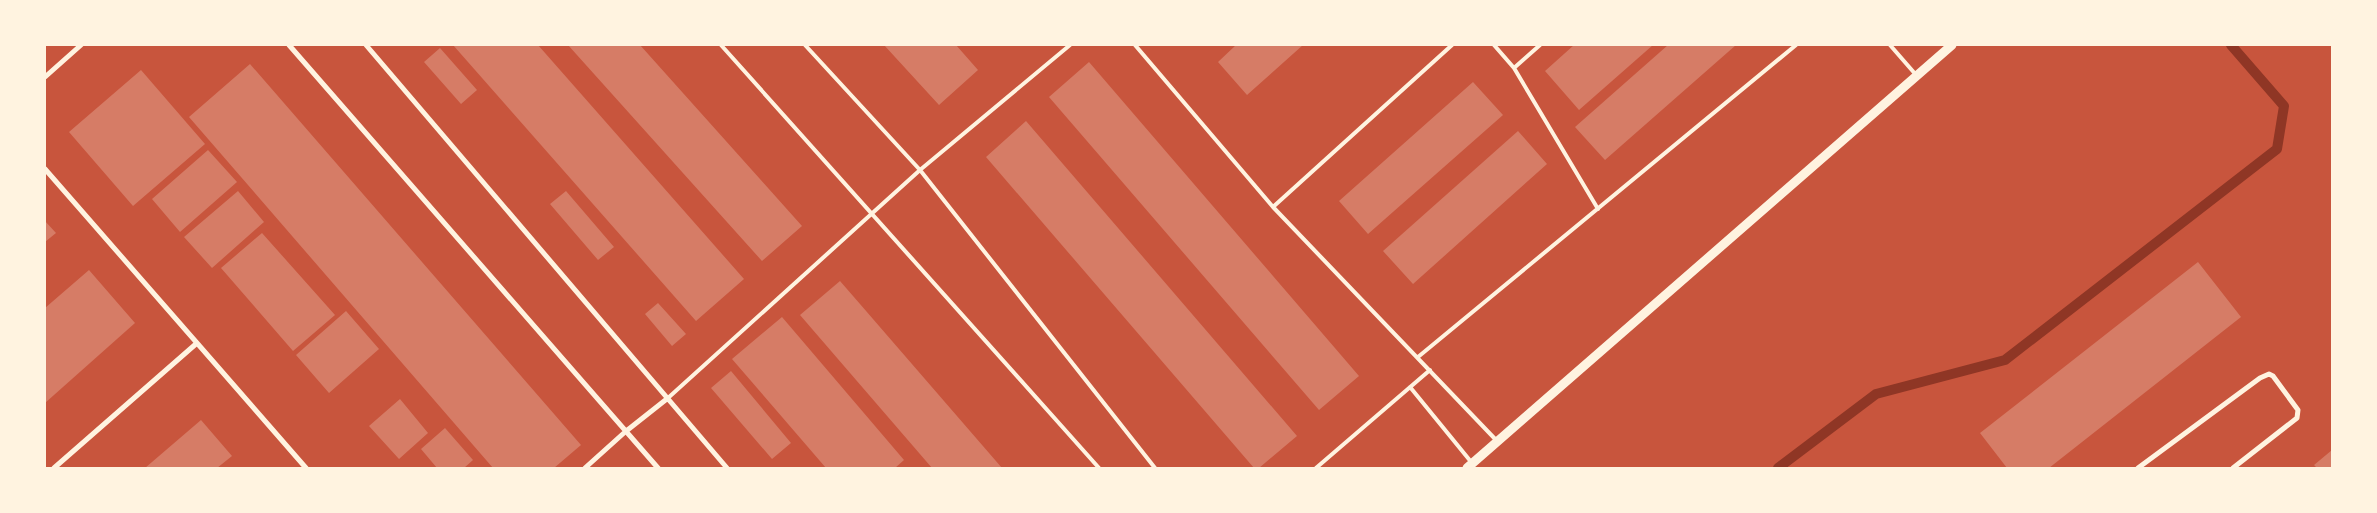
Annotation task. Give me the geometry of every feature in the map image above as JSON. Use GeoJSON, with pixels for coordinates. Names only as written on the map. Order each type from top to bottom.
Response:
{"type":"FeatureCollection","features":[{"type":"Feature","properties":{"kind":"street"},"geometry":{"type":"LineString","coordinates":[[45,77],[81,45]]}},
{"type":"Feature","properties":{"kind":"street"},"geometry":{"type":"LineString","coordinates":[[289,45],[658,468]]}},
{"type":"Feature","properties":{"kind":"street"},"geometry":{"type":"LineString","coordinates":[[366,45],[727,468]]}},
{"type":"Feature","properties":{"kind":"street"},"geometry":{"type":"LineString","coordinates":[[1470,466],[1952,45]]}},
{"type":"Feature","properties":{"kind":"street"},"geometry":{"type":"LineString","coordinates":[[45,169],[306,468]]}},
{"type":"Feature","properties":{"kind":"street"},"geometry":{"type":"LineString","coordinates":[[54,468],[197,343]]}},
{"type":"Feature","properties":{"kind":"street"},"geometry":{"type":"LineString","coordinates":[[2138,468],[2260,378],[2269,374],[2278,382],[2298,410],[2298,414],[2293,422],[2233,468]]}},
{"type":"Feature","properties":{"kind":"street"},"geometry":{"type":"LineString","coordinates":[[586,468],[625,432],[668,398]]}},
{"type":"Feature","properties":{"kind":"lane"},"geometry":{"type":"LineString","coordinates":[[721,45],[1099,468]]}},
{"type":"Feature","properties":{"kind":"lane"},"geometry":{"type":"LineString","coordinates":[[804,45],[920,170],[1156,468]]}},
{"type":"Feature","properties":{"kind":"lane"},"geometry":{"type":"LineString","coordinates":[[668,398],[872,212],[1070,45]]}},
{"type":"Feature","properties":{"kind":"lane"},"geometry":{"type":"LineString","coordinates":[[1135,45],[1273,207],[1497,441]]}},
{"type":"Feature","properties":{"kind":"lane"},"geometry":{"type":"LineString","coordinates":[[1273,207],[1452,45]]}},
{"type":"Feature","properties":{"kind":"lane"},"geometry":{"type":"LineString","coordinates":[[1494,45],[1514,68],[1598,209]]}},
{"type":"Feature","properties":{"kind":"lane"},"geometry":{"type":"LineString","coordinates":[[1514,68],[1540,45]]}},
{"type":"Feature","properties":{"kind":"lane"},"geometry":{"type":"LineString","coordinates":[[1418,357],[1796,45]]}},
{"type":"Feature","properties":{"kind":"lane"},"geometry":{"type":"LineString","coordinates":[[1890,45],[1917,76]]}},
{"type":"Feature","properties":{"kind":"lane"},"geometry":{"type":"LineString","coordinates":[[1316,468],[1430,370]]}},
{"type":"Feature","properties":{"kind":"lane"},"geometry":{"type":"LineString","coordinates":[[1410,387],[1450,436],[1470,466]]}},
{"type":"Feature","properties":{"kind":"building"},"geometry":{"type":"Polygon","coordinates":[[[453,45],[538,45],[744,279],[696,321],[453,45]]]}},
{"type":"Feature","properties":{"kind":"building"},"geometry":{"type":"Polygon","coordinates":[[[568,45],[640,45],[802,226],[762,261],[568,45]]]}},
{"type":"Feature","properties":{"kind":"building"},"geometry":{"type":"Polygon","coordinates":[[[884,45],[956,45],[978,70],[939,105],[884,45]]]}},
{"type":"Feature","properties":{"kind":"building"},"geometry":{"type":"Polygon","coordinates":[[[1236,45],[1303,45],[1247,95],[1218,62],[1236,45]]]}},
{"type":"Feature","properties":{"kind":"building"},"geometry":{"type":"Polygon","coordinates":[[[1574,45],[1653,45],[1579,110],[1545,71],[1574,45]]]}},
{"type":"Feature","properties":{"kind":"building"},"geometry":{"type":"Polygon","coordinates":[[[1668,45],[1736,45],[1605,160],[1575,127],[1668,45]]]}},
{"type":"Feature","properties":{"kind":"building"},"geometry":{"type":"Polygon","coordinates":[[[440,48],[477,90],[461,104],[424,62],[440,48]]]}},
{"type":"Feature","properties":{"kind":"building"},"geometry":{"type":"Polygon","coordinates":[[[1089,62],[1359,376],[1319,410],[1049,97],[1089,62]]]}},
{"type":"Feature","properties":{"kind":"building"},"geometry":{"type":"Polygon","coordinates":[[[250,64],[581,445],[554,468],[493,468],[189,117],[250,64]]]}},
{"type":"Feature","properties":{"kind":"building"},"geometry":{"type":"Polygon","coordinates":[[[141,70],[205,144],[133,206],[69,132],[141,70]]]}},
{"type":"Feature","properties":{"kind":"building"},"geometry":{"type":"Polygon","coordinates":[[[1473,82],[1503,115],[1368,234],[1339,201],[1473,82]]]}},
{"type":"Feature","properties":{"kind":"building"},"geometry":{"type":"Polygon","coordinates":[[[1026,121],[1297,436],[1259,468],[1254,468],[986,157],[1026,121]]]}},
{"type":"Feature","properties":{"kind":"building"},"geometry":{"type":"Polygon","coordinates":[[[1518,131],[1547,164],[1413,284],[1383,251],[1518,131]]]}},
{"type":"Feature","properties":{"kind":"building"},"geometry":{"type":"Polygon","coordinates":[[[208,150],[237,182],[180,232],[152,199],[208,150]]]}},
{"type":"Feature","properties":{"kind":"building"},"geometry":{"type":"Polygon","coordinates":[[[238,191],[264,222],[212,268],[184,237],[238,191]]]}},
{"type":"Feature","properties":{"kind":"building"},"geometry":{"type":"Polygon","coordinates":[[[566,191],[614,247],[598,260],[550,204],[566,191]]]}},
{"type":"Feature","properties":{"kind":"building"},"geometry":{"type":"Polygon","coordinates":[[[45,221],[56,233],[45,242],[45,221]]]}},
{"type":"Feature","properties":{"kind":"building"},"geometry":{"type":"Polygon","coordinates":[[[262,233],[335,315],[293,351],[221,268],[262,233]]]}},
{"type":"Feature","properties":{"kind":"building"},"geometry":{"type":"Polygon","coordinates":[[[2198,262],[2241,317],[2049,468],[2007,468],[1980,433],[2198,262]]]}},
{"type":"Feature","properties":{"kind":"building"},"geometry":{"type":"Polygon","coordinates":[[[89,270],[135,323],[45,403],[45,308],[89,270]]]}},
{"type":"Feature","properties":{"kind":"building"},"geometry":{"type":"Polygon","coordinates":[[[840,281],[1002,468],[932,468],[800,315],[840,281]]]}},
{"type":"Feature","properties":{"kind":"building"},"geometry":{"type":"Polygon","coordinates":[[[658,303],[686,334],[672,346],[645,314],[658,303]]]}},
{"type":"Feature","properties":{"kind":"building"},"geometry":{"type":"Polygon","coordinates":[[[346,311],[379,349],[329,393],[296,355],[346,311]]]}},
{"type":"Feature","properties":{"kind":"building"},"geometry":{"type":"Polygon","coordinates":[[[782,317],[904,460],[895,468],[826,468],[732,359],[782,317]]]}},
{"type":"Feature","properties":{"kind":"building"},"geometry":{"type":"Polygon","coordinates":[[[731,371],[791,443],[772,459],[711,388],[731,371]]]}},
{"type":"Feature","properties":{"kind":"building"},"geometry":{"type":"Polygon","coordinates":[[[400,399],[428,433],[399,459],[369,426],[400,399]]]}},
{"type":"Feature","properties":{"kind":"building"},"geometry":{"type":"Polygon","coordinates":[[[201,420],[232,456],[217,468],[145,468],[201,420]]]}},
{"type":"Feature","properties":{"kind":"building"},"geometry":{"type":"Polygon","coordinates":[[[445,428],[473,460],[464,468],[437,468],[421,449],[445,428]]]}},
{"type":"Feature","properties":{"kind":"building"},"geometry":{"type":"Polygon","coordinates":[[[2332,450],[2332,468],[2317,468],[2314,465],[2332,450]]]}},
{"type":"Feature","properties":{"kind":"waterway"},"geometry":{"type":"LineString","coordinates":[[1778,468],[1876,394],[2005,360],[2277,149],[2284,106],[2231,45]]}}]}
